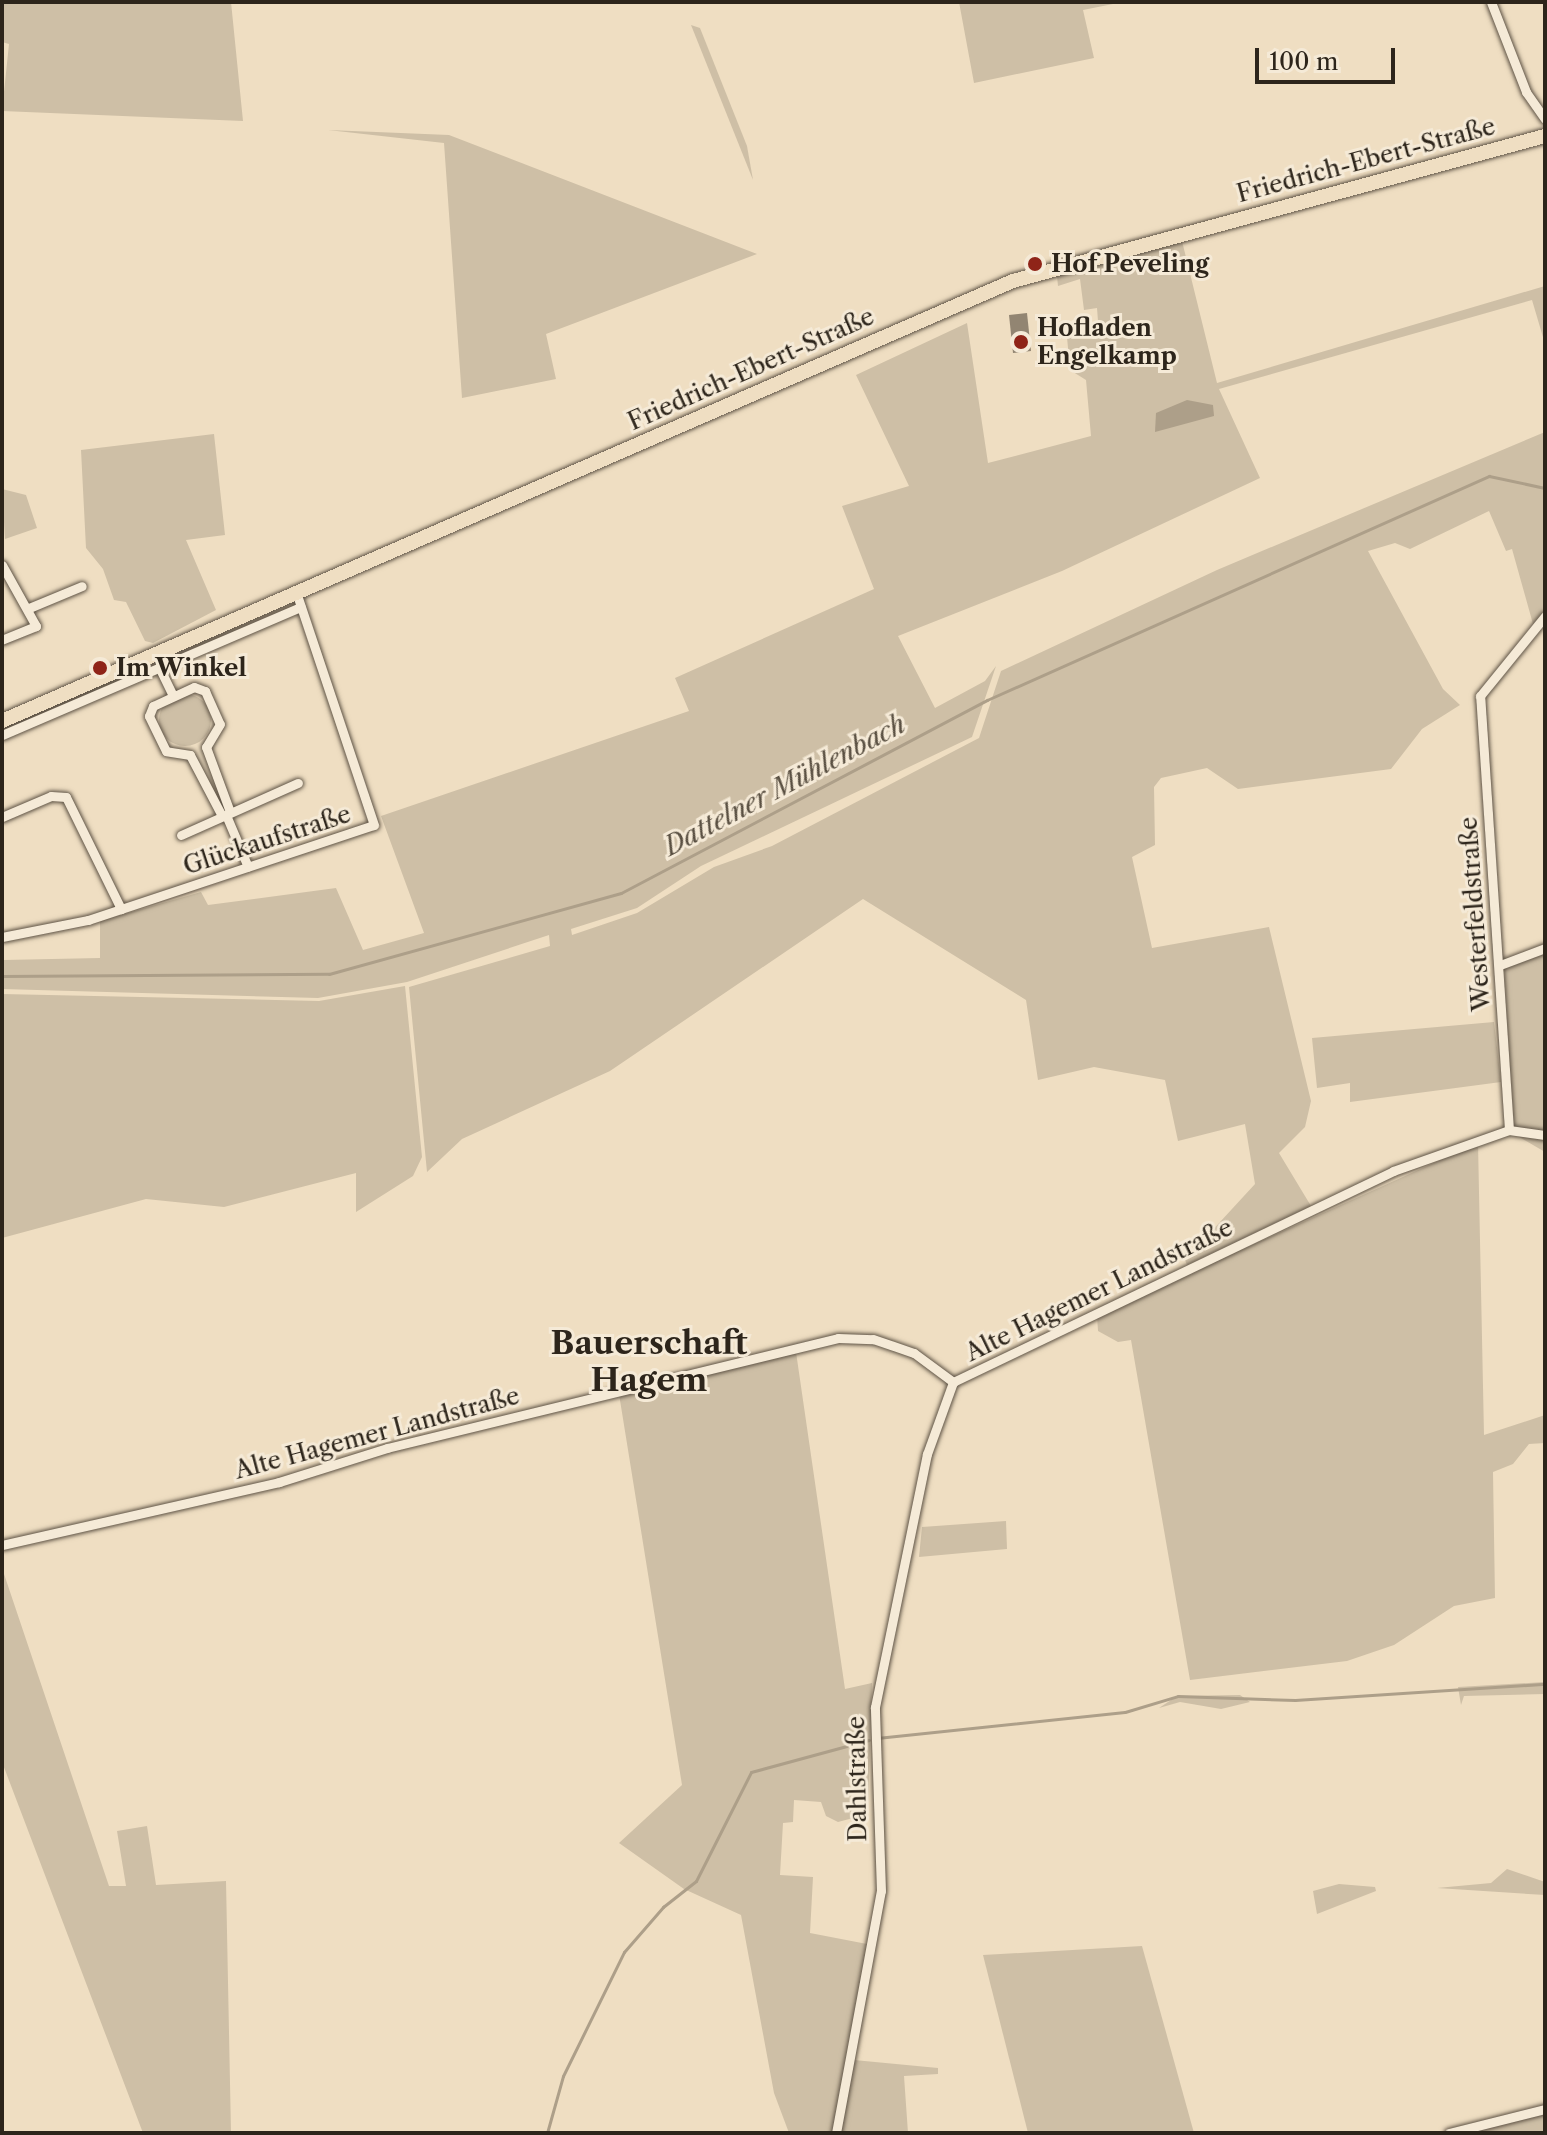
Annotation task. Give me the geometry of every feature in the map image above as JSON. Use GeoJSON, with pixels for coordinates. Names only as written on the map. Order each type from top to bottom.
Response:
{"type":"FeatureCollection","features":[{"type":"Feature","properties":{"kind":"main road","name":"Friedrich-Ebert-Straße"},"geometry":{"type":"LineString","coordinates":[[2,721],[298,600],[1039,271],[1545,136]]}},
{"type":"Feature","properties":{"kind":"street"},"geometry":{"type":"LineString","coordinates":[[1491,2],[1526,92],[1545,119]]}},
{"type":"Feature","properties":{"kind":"street"},"geometry":{"type":"LineString","coordinates":[[2,640],[36,626],[29,608],[17,600],[3,564]]}},
{"type":"Feature","properties":{"kind":"street"},"geometry":{"type":"LineString","coordinates":[[29,608],[82,586]]}},
{"type":"Feature","properties":{"kind":"street","name":"Friedrich-Ebert-Straße"},"geometry":{"type":"LineString","coordinates":[[2,735],[159,667],[298,600]]}},
{"type":"Feature","properties":{"kind":"street","name":"Glückaufstraße"},"geometry":{"type":"LineString","coordinates":[[2,937],[121,909],[374,825],[298,600]]}},
{"type":"Feature","properties":{"kind":"street","name":"Westerfeldstraße"},"geometry":{"type":"LineString","coordinates":[[1509,1130],[1480,696],[1545,616]]}},
{"type":"Feature","properties":{"kind":"street"},"geometry":{"type":"LineString","coordinates":[[159,667],[173,696]]}},
{"type":"Feature","properties":{"kind":"street"},"geometry":{"type":"LineString","coordinates":[[226,814],[190,755],[166,751],[149,716],[153,706],[194,687],[205,691],[220,728],[206,747],[226,814],[248,867]]}},
{"type":"Feature","properties":{"kind":"street"},"geometry":{"type":"LineString","coordinates":[[181,835],[298,783]]}},
{"type":"Feature","properties":{"kind":"street"},"geometry":{"type":"LineString","coordinates":[[2,817],[51,796],[66,797],[121,909]]}},
{"type":"Feature","properties":{"kind":"street"},"geometry":{"type":"LineString","coordinates":[[1500,965],[1545,948]]}},
{"type":"Feature","properties":{"kind":"street"},"geometry":{"type":"LineString","coordinates":[[1509,1130],[1545,1135]]}},
{"type":"Feature","properties":{"kind":"street","name":"Alte Hagemer Landstraße"},"geometry":{"type":"LineString","coordinates":[[2,1545],[279,1482],[387,1448],[838,1338],[873,1339],[914,1353],[953,1382],[1393,1171],[1509,1130]]}},
{"type":"Feature","properties":{"kind":"street","name":"Dahlstraße"},"geometry":{"type":"LineString","coordinates":[[836,2133],[881,1891],[875,1707],[927,1454],[953,1382]]}},
{"type":"Feature","properties":{"kind":"street"},"geometry":{"type":"LineString","coordinates":[[1449,2133],[1545,2109]]}},
{"type":"Feature","properties":{"kind":"shaded area"},"geometry":{"type":"Polygon","coordinates":[[[2,2],[231,2],[243,121],[2,111],[9,44],[2,42],[2,2]]]}},
{"type":"Feature","properties":{"kind":"shaded area"},"geometry":{"type":"Polygon","coordinates":[[[959,2],[1123,2],[1083,10],[1094,58],[974,83],[959,2]]]}},
{"type":"Feature","properties":{"kind":"shaded area"},"geometry":{"type":"Polygon","coordinates":[[[691,25],[700,28],[747,146],[753,180],[691,25]]]}},
{"type":"Feature","properties":{"kind":"shaded area"},"geometry":{"type":"Polygon","coordinates":[[[328,130],[449,135],[757,254],[546,334],[556,379],[462,398],[444,143],[328,130]]]}},
{"type":"Feature","properties":{"kind":"shaded area"},"geometry":{"type":"Polygon","coordinates":[[[1182,241],[1217,383],[1545,286],[1545,344],[1532,300],[1219,389],[1260,478],[1062,571],[898,636],[935,708],[985,681],[996,666],[972,737],[701,866],[637,908],[571,929],[572,935],[637,913],[714,867],[772,846],[979,738],[1001,671],[1217,570],[1545,432],[1545,612],[1533,624],[1512,549],[1506,551],[1489,511],[1410,549],[1395,543],[1368,551],[1443,689],[1460,705],[1422,729],[1391,769],[1238,789],[1207,768],[1161,778],[1154,787],[1155,845],[1132,857],[1152,948],[1269,927],[1311,1101],[1305,1127],[1279,1153],[1311,1206],[1187,1265],[1185,1260],[1255,1184],[1245,1124],[1178,1141],[1165,1080],[1094,1067],[1038,1080],[1026,1000],[863,899],[610,1071],[462,1139],[427,1172],[409,987],[550,946],[549,935],[407,982],[318,998],[2,989],[4,960],[100,958],[100,921],[201,892],[208,905],[336,888],[363,950],[424,933],[381,816],[689,711],[675,678],[874,589],[842,506],[909,486],[856,375],[967,323],[988,463],[1091,436],[1086,380],[1070,370],[1067,337],[1099,334],[1097,308],[1084,310],[1080,279],[1058,286],[1057,276],[1182,241]]]}},
{"type":"Feature","properties":{"kind":"shaded area"},"geometry":{"type":"Polygon","coordinates":[[[1187,400],[1213,405],[1214,416],[1155,432],[1156,413],[1187,400]]]}},
{"type":"Feature","properties":{"kind":"shaded area"},"geometry":{"type":"Polygon","coordinates":[[[214,434],[225,535],[186,540],[216,610],[153,643],[145,641],[126,602],[114,600],[103,569],[86,548],[81,450],[214,434]]]}},
{"type":"Feature","properties":{"kind":"shaded area"},"geometry":{"type":"Polygon","coordinates":[[[2,489],[26,495],[37,528],[5,539],[2,489]]]}},
{"type":"Feature","properties":{"kind":"shaded area"},"geometry":{"type":"Polygon","coordinates":[[[185,694],[203,702],[211,720],[203,738],[185,746],[167,738],[159,720],[167,702],[185,694]]]}},
{"type":"Feature","properties":{"kind":"shaded area"},"geometry":{"type":"Polygon","coordinates":[[[1545,952],[1545,1152],[1514,1134],[1504,967],[1545,952]]]}},
{"type":"Feature","properties":{"kind":"shaded area"},"geometry":{"type":"Polygon","coordinates":[[[405,986],[422,1157],[413,1176],[356,1212],[356,1173],[224,1207],[146,1199],[2,1238],[2,994],[319,1001],[405,986]]]}},
{"type":"Feature","properties":{"kind":"shaded area"},"geometry":{"type":"Polygon","coordinates":[[[1494,1022],[1501,1082],[1350,1102],[1350,1083],[1317,1088],[1312,1038],[1494,1022]]]}},
{"type":"Feature","properties":{"kind":"shaded area"},"geometry":{"type":"Polygon","coordinates":[[[1478,1143],[1484,1435],[1545,1415],[1545,1443],[1529,1444],[1513,1464],[1493,1472],[1495,1598],[1454,1606],[1394,1645],[1347,1661],[1190,1680],[1131,1340],[1118,1342],[1098,1331],[1097,1315],[1478,1143]]]}},
{"type":"Feature","properties":{"kind":"shaded area"},"geometry":{"type":"Polygon","coordinates":[[[796,1352],[845,1689],[872,1683],[868,1814],[838,1822],[826,1816],[821,1802],[794,1800],[793,1822],[783,1823],[780,1875],[813,1877],[810,1933],[867,1944],[832,2133],[789,2133],[774,2093],[741,1915],[684,1889],[619,1843],[682,1785],[619,1394],[796,1352]]]}},
{"type":"Feature","properties":{"kind":"shaded area"},"geometry":{"type":"Polygon","coordinates":[[[1006,1521],[1007,1549],[919,1557],[922,1527],[1006,1521]]]}},
{"type":"Feature","properties":{"kind":"shaded area"},"geometry":{"type":"Polygon","coordinates":[[[2,1568],[109,1886],[126,1886],[117,1831],[147,1826],[156,1885],[226,1881],[231,2133],[143,2133],[2,1762],[2,1568]]]}},
{"type":"Feature","properties":{"kind":"shaded area"},"geometry":{"type":"Polygon","coordinates":[[[1545,1682],[1545,1694],[1464,1696],[1461,1705],[1458,1687],[1545,1682]]]}},
{"type":"Feature","properties":{"kind":"shaded area"},"geometry":{"type":"Polygon","coordinates":[[[1240,1695],[1250,1702],[1221,1709],[1180,1702],[1159,1708],[1177,1696],[1240,1695]]]}},
{"type":"Feature","properties":{"kind":"shaded area"},"geometry":{"type":"Polygon","coordinates":[[[1507,1869],[1545,1882],[1545,1895],[1437,1888],[1491,1883],[1507,1869]]]}},
{"type":"Feature","properties":{"kind":"shaded area"},"geometry":{"type":"Polygon","coordinates":[[[1339,1884],[1375,1887],[1376,1891],[1317,1914],[1313,1891],[1339,1884]]]}},
{"type":"Feature","properties":{"kind":"shaded area"},"geometry":{"type":"Polygon","coordinates":[[[1142,1946],[1194,2133],[1028,2133],[983,1955],[1142,1946]]]}},
{"type":"Feature","properties":{"kind":"shaded area"},"geometry":{"type":"Polygon","coordinates":[[[854,2060],[938,2068],[938,2074],[904,2076],[908,2133],[840,2133],[854,2060]]]}},
{"type":"Feature","properties":{"kind":"shaded area"},"geometry":{"type":"Polygon","coordinates":[[[1545,2109],[1545,2133],[1449,2133],[1545,2109]]]}},
{"type":"Feature","properties":{"kind":"building","name":"Hofladen Engelkamp"},"geometry":{"type":"Polygon","coordinates":[[[1027,313],[1031,351],[1013,353],[1009,315],[1027,313]]]}},
{"type":"Feature","properties":{"kind":"waterway","name":"Dattelner Mühlenbach"},"geometry":{"type":"LineString","coordinates":[[2,976],[329,974],[621,893],[987,700],[1489,476],[1545,488]]}},
{"type":"Feature","properties":{"kind":"waterway"},"geometry":{"type":"LineString","coordinates":[[877,1738],[1125,1712],[1178,1696],[1295,1700],[1545,1684]]}},
{"type":"Feature","properties":{"kind":"waterway"},"geometry":{"type":"LineString","coordinates":[[547,2133],[563,2076],[624,1952],[663,1907],[696,1881],[751,1772],[869,1740]]}},
{"type":"Feature","properties":{"kind":"place","name":"Hof Peveling"},"geometry":{"type":"Point","coordinates":[1035,264]}},
{"type":"Feature","properties":{"kind":"place","name":"Hofladen Engelkamp"},"geometry":{"type":"Point","coordinates":[1021,342]}},
{"type":"Feature","properties":{"kind":"place","name":"Im Winkel"},"geometry":{"type":"Point","coordinates":[100,668]}},
{"type":"Feature","properties":{"kind":"district","name":"Bauerschaft Hagem"},"geometry":{"type":"Point","coordinates":[649,1362]}}]}
